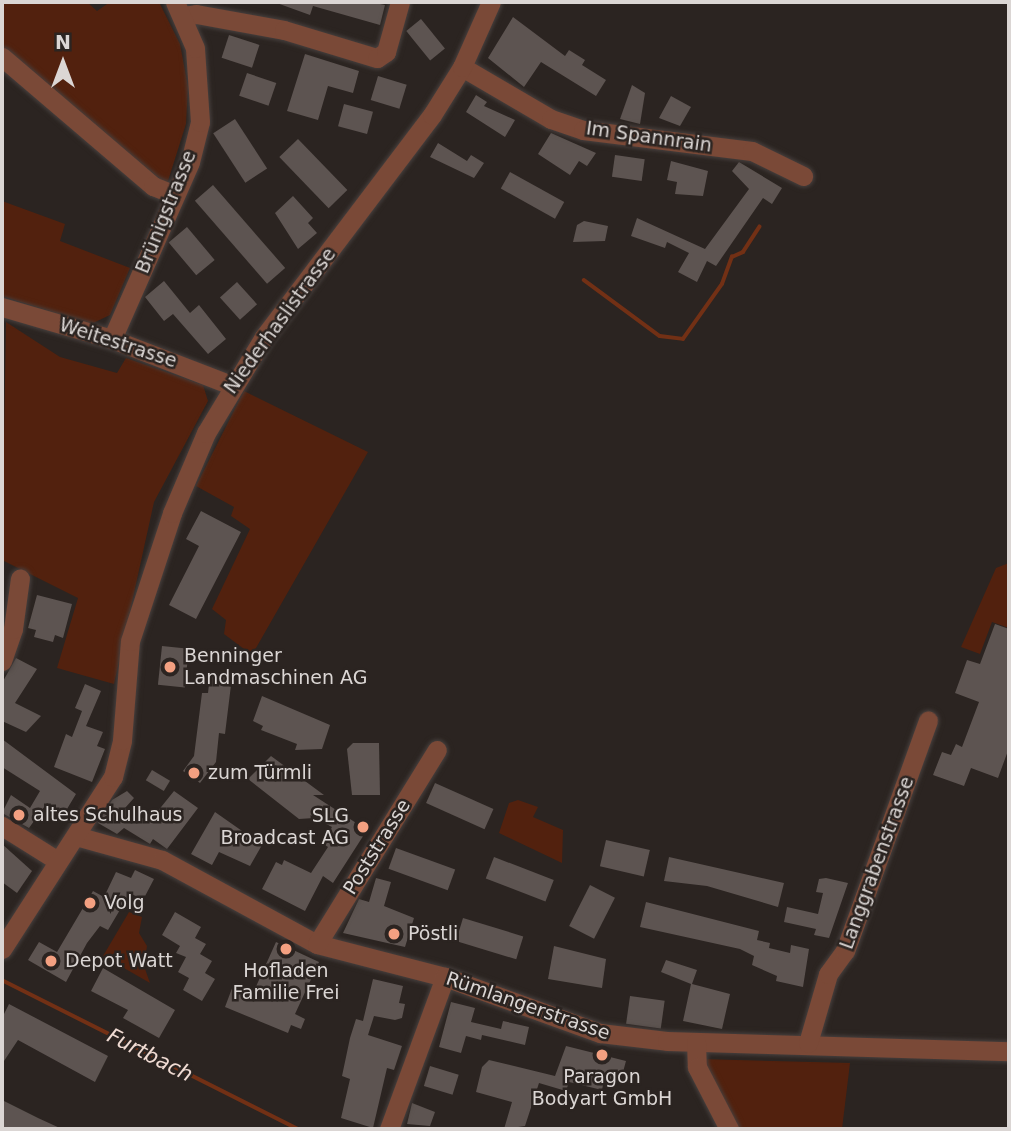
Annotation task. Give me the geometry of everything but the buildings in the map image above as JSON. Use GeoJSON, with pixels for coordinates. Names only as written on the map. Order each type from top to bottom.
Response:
{"type":"FeatureCollection","features":[{"type":"Feature","properties":{"kind":"street"},"geometry":{"type":"LineString","coordinates":[[179,9],[301,34],[377,58],[386,51],[400,2]]}},
{"type":"Feature","properties":{"kind":"street","name":"Niederhaslistrasse"},"geometry":{"type":"LineString","coordinates":[[2,949],[113,777],[122,740],[130,640],[172,513],[231,385],[394,169],[462,67],[491,2]]}},
{"type":"Feature","properties":{"kind":"street","name":"Brünigstrasse"},"geometry":{"type":"LineString","coordinates":[[112,339],[175,195],[200,122],[195,47],[179,9]]}},
{"type":"Feature","properties":{"kind":"street"},"geometry":{"type":"LineString","coordinates":[[2,57],[153,186],[175,195]]}},
{"type":"Feature","properties":{"kind":"street","name":"Im Spannrain"},"geometry":{"type":"LineString","coordinates":[[462,67],[572,126],[644,141],[752,151],[803,176]]}},
{"type":"Feature","properties":{"kind":"street","name":"Weitestrasse"},"geometry":{"type":"LineString","coordinates":[[2,307],[112,339],[231,385]]}},
{"type":"Feature","properties":{"kind":"street"},"geometry":{"type":"LineString","coordinates":[[2,661],[10,645],[20,578]]}},
{"type":"Feature","properties":{"kind":"street","name":"Langgrabenstrasse"},"geometry":{"type":"LineString","coordinates":[[808,1043],[828,974],[845,951],[929,720]]}},
{"type":"Feature","properties":{"kind":"street","name":"Poststrasse"},"geometry":{"type":"LineString","coordinates":[[317,944],[437,750]]}},
{"type":"Feature","properties":{"kind":"street"},"geometry":{"type":"LineString","coordinates":[[2,826],[58,861]]}},
{"type":"Feature","properties":{"kind":"street","name":"Rümlangerstrasse"},"geometry":{"type":"LineString","coordinates":[[76,836],[162,860],[317,944],[445,977],[600,1033],[696,1042],[808,1043],[1009,1051]]}},
{"type":"Feature","properties":{"kind":"street"},"geometry":{"type":"LineString","coordinates":[[389,1129],[445,977]]}},
{"type":"Feature","properties":{"kind":"street"},"geometry":{"type":"LineString","coordinates":[[696,1042],[697,1067],[729,1129]]}},
{"type":"Feature","properties":{"kind":"shaded area"},"geometry":{"type":"Polygon","coordinates":[[[2,2],[87,2],[97,11],[110,2],[159,2],[180,44],[188,87],[186,124],[167,184],[40,85],[2,47],[2,2]]]}},
{"type":"Feature","properties":{"kind":"shaded area"},"geometry":{"type":"Polygon","coordinates":[[[2,201],[65,224],[60,241],[130,268],[110,315],[91,324],[2,296],[2,201]]]}},
{"type":"Feature","properties":{"kind":"shaded area"},"geometry":{"type":"Polygon","coordinates":[[[6,322],[60,357],[117,373],[126,358],[203,385],[208,401],[154,502],[114,684],[57,668],[78,598],[2,560],[6,322]]]}},
{"type":"Feature","properties":{"kind":"shaded area"},"geometry":{"type":"Polygon","coordinates":[[[244,391],[368,452],[252,655],[224,634],[226,620],[212,609],[250,529],[231,516],[234,507],[196,486],[244,391]]]}},
{"type":"Feature","properties":{"kind":"shaded area"},"geometry":{"type":"Polygon","coordinates":[[[1009,563],[1009,628],[992,622],[980,654],[961,647],[996,568],[1009,563]]]}},
{"type":"Feature","properties":{"kind":"shaded area"},"geometry":{"type":"Polygon","coordinates":[[[518,800],[538,807],[533,817],[563,830],[562,863],[499,833],[509,803],[518,800]]]}},
{"type":"Feature","properties":{"kind":"shaded area"},"geometry":{"type":"Polygon","coordinates":[[[129,912],[142,917],[139,933],[147,946],[144,966],[150,983],[103,956],[129,912]]]}},
{"type":"Feature","properties":{"kind":"shaded area"},"geometry":{"type":"Polygon","coordinates":[[[699,1059],[850,1063],[842,1129],[739,1129],[699,1059]]]}},
{"type":"Feature","properties":{"kind":"waterway"},"geometry":{"type":"LineString","coordinates":[[584,280],[660,336],[683,339],[722,284],[732,257],[743,252],[759,227]]}},
{"type":"Feature","properties":{"kind":"waterway","name":"Furtbach"},"geometry":{"type":"LineString","coordinates":[[2,980],[298,1129]]}},
{"type":"Feature","properties":{"kind":"place","name":"Benninger Landmaschinen AG"},"geometry":{"type":"Point","coordinates":[170,667]}},
{"type":"Feature","properties":{"kind":"place","name":"zum Türmli"},"geometry":{"type":"Point","coordinates":[194,773]}},
{"type":"Feature","properties":{"kind":"place","name":"altes Schulhaus"},"geometry":{"type":"Point","coordinates":[19,815]}},
{"type":"Feature","properties":{"kind":"place","name":"SLG Broadcast AG"},"geometry":{"type":"Point","coordinates":[363,827]}},
{"type":"Feature","properties":{"kind":"place","name":"Volg"},"geometry":{"type":"Point","coordinates":[90,903]}},
{"type":"Feature","properties":{"kind":"place","name":"Pöstli"},"geometry":{"type":"Point","coordinates":[394,934]}},
{"type":"Feature","properties":{"kind":"place","name":"Hofladen Familie Frei"},"geometry":{"type":"Point","coordinates":[286,949]}},
{"type":"Feature","properties":{"kind":"place","name":"Depot Watt"},"geometry":{"type":"Point","coordinates":[51,961]}},
{"type":"Feature","properties":{"kind":"place","name":"Paragon Bodyart GmbH"},"geometry":{"type":"Point","coordinates":[602,1055]}}]}
